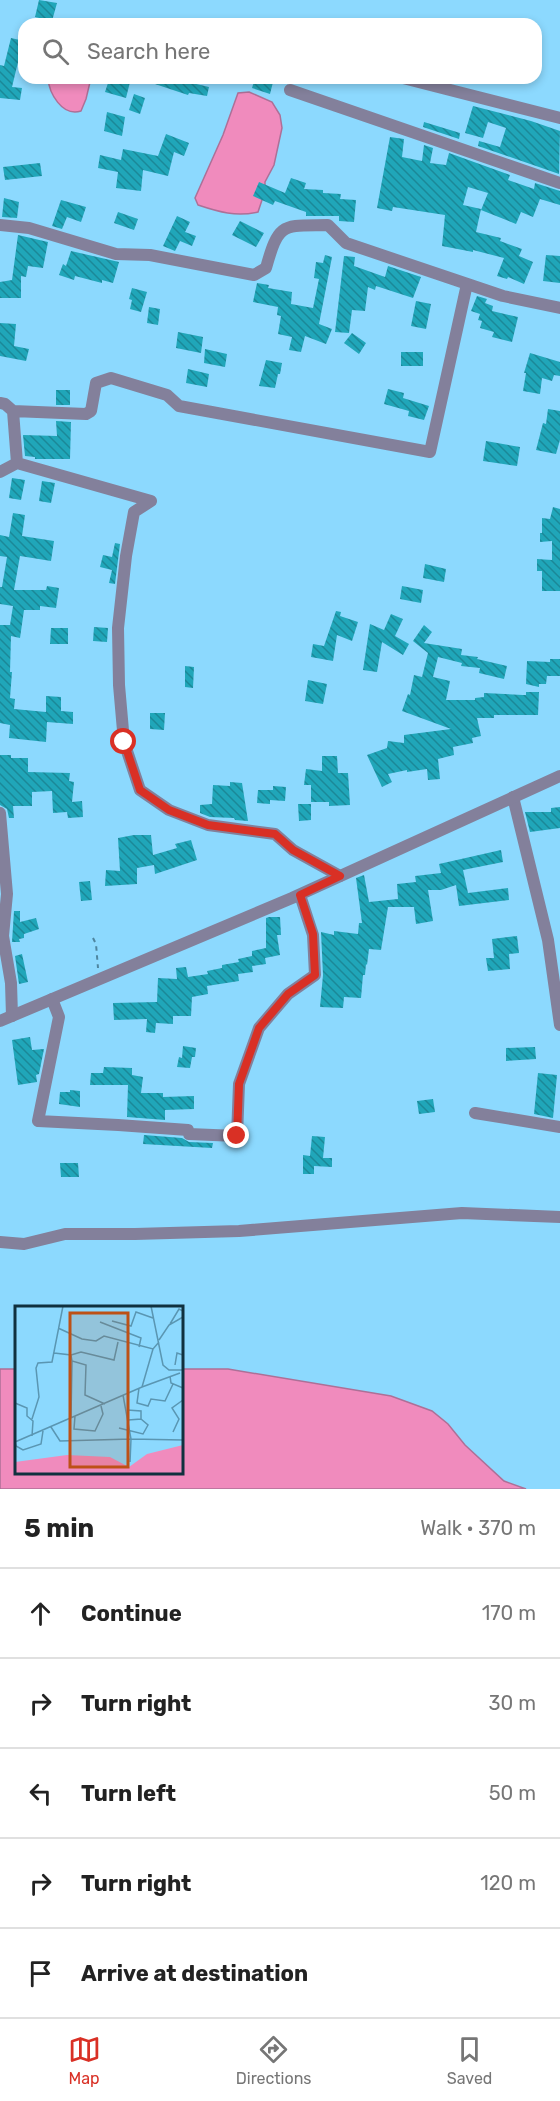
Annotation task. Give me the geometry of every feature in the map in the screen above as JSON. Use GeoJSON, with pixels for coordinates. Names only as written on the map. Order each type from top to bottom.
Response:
{"type":"FeatureCollection","features":[{"type":"Feature","properties":{"kind":"street"},"geometry":{"type":"LineString","coordinates":[[427,84],[560,118]]}},
{"type":"Feature","properties":{"kind":"street"},"geometry":{"type":"LineString","coordinates":[[290,90],[560,183]]}},
{"type":"Feature","properties":{"kind":"street"},"geometry":{"type":"LineString","coordinates":[[0,225],[29,228],[116,254],[150,255],[254,275],[266,268],[273,241],[279,233],[291,226],[328,225],[346,243],[503,296],[560,308]]}},
{"type":"Feature","properties":{"kind":"street"},"geometry":{"type":"LineString","coordinates":[[0,403],[13,411],[87,414],[91,411],[96,383],[111,378],[167,395],[179,406],[430,452],[467,284]]}},
{"type":"Feature","properties":{"kind":"street"},"geometry":{"type":"LineString","coordinates":[[13,411],[17,463]]}},
{"type":"Feature","properties":{"kind":"street"},"geometry":{"type":"LineString","coordinates":[[0,472],[17,463],[151,501],[134,512],[126,556],[118,628],[119,685],[124,742],[140,790],[169,810],[208,825],[275,834],[293,850],[340,876]]}},
{"type":"Feature","properties":{"kind":"street"},"geometry":{"type":"LineString","coordinates":[[0,1021],[300,895],[560,777]]}},
{"type":"Feature","properties":{"kind":"street"},"geometry":{"type":"LineString","coordinates":[[513,797],[548,940],[560,1025]]}},
{"type":"Feature","properties":{"kind":"street"},"geometry":{"type":"LineString","coordinates":[[0,813],[7,894],[3,936],[11,983],[12,1016]]}},
{"type":"Feature","properties":{"kind":"street"},"geometry":{"type":"LineString","coordinates":[[52,999],[59,1017],[38,1122],[179,1129],[188,1130],[189,1134],[237,1136],[239,1084],[259,1028],[288,994],[315,975],[313,934],[300,895]]}},
{"type":"Feature","properties":{"kind":"street"},"geometry":{"type":"LineString","coordinates":[[548,940],[560,955]]}},
{"type":"Feature","properties":{"kind":"street"},"geometry":{"type":"LineString","coordinates":[[475,1113],[560,1127]]}},
{"type":"Feature","properties":{"kind":"street"},"geometry":{"type":"LineString","coordinates":[[0,1242],[24,1244],[65,1234],[239,1231],[462,1213],[560,1218]]}},
{"type":"Feature","properties":{"kind":"path"},"geometry":{"type":"LineString","coordinates":[[93,938],[96,944],[98,980]]}},
{"type":"Feature","properties":{"kind":"shaded area"},"geometry":{"type":"Polygon","coordinates":[[[49,84],[90,84],[81,111],[74,112],[62,107],[49,84]]]}},
{"type":"Feature","properties":{"kind":"shaded area"},"geometry":{"type":"Polygon","coordinates":[[[249,92],[272,102],[280,115],[282,128],[274,165],[265,182],[265,191],[258,212],[228,213],[198,205],[195,198],[223,135],[238,93],[249,92]]]}},
{"type":"Feature","properties":{"kind":"shaded area"},"geometry":{"type":"Polygon","coordinates":[[[0,1369],[15,1369],[15,1474],[183,1474],[183,1369],[228,1369],[391,1396],[432,1411],[448,1424],[465,1445],[504,1481],[526,1489],[0,1489],[0,1369]]]}},
{"type":"Feature","properties":{"kind":"building"},"geometry":{"type":"Polygon","coordinates":[[[39,0],[57,3],[53,18],[35,17],[39,0]]]}},
{"type":"Feature","properties":{"kind":"building"},"geometry":{"type":"Polygon","coordinates":[[[11,38],[18,40],[18,62],[12,87],[22,88],[20,100],[0,98],[0,65],[4,66],[11,38]]]}},
{"type":"Feature","properties":{"kind":"building"},"geometry":{"type":"Polygon","coordinates":[[[108,84],[130,84],[126,98],[105,92],[108,84]]]}},
{"type":"Feature","properties":{"kind":"building"},"geometry":{"type":"Polygon","coordinates":[[[155,84],[196,84],[209,87],[207,96],[189,93],[188,95],[155,84]]]}},
{"type":"Feature","properties":{"kind":"building"},"geometry":{"type":"Polygon","coordinates":[[[253,84],[272,84],[270,94],[252,88],[253,84]]]}},
{"type":"Feature","properties":{"kind":"building"},"geometry":{"type":"Polygon","coordinates":[[[134,94],[145,98],[140,114],[129,110],[134,94]]]}},
{"type":"Feature","properties":{"kind":"building"},"geometry":{"type":"Polygon","coordinates":[[[473,106],[560,131],[559,174],[478,146],[479,141],[500,147],[506,128],[488,122],[483,138],[465,133],[473,106]]]}},
{"type":"Feature","properties":{"kind":"building"},"geometry":{"type":"Polygon","coordinates":[[[107,112],[125,117],[122,136],[104,131],[107,112]]]}},
{"type":"Feature","properties":{"kind":"building"},"geometry":{"type":"Polygon","coordinates":[[[424,122],[460,133],[459,139],[423,127],[424,122]]]}},
{"type":"Feature","properties":{"kind":"building"},"geometry":{"type":"Polygon","coordinates":[[[166,134],[189,143],[184,156],[174,152],[168,176],[143,170],[141,191],[116,188],[118,172],[98,168],[100,155],[121,160],[123,149],[158,156],[166,134]]]}},
{"type":"Feature","properties":{"kind":"building"},"geometry":{"type":"Polygon","coordinates":[[[390,137],[404,139],[402,157],[422,161],[424,145],[433,148],[430,163],[446,165],[449,153],[510,175],[508,180],[534,189],[535,183],[560,191],[560,205],[540,199],[533,217],[521,212],[516,224],[481,210],[488,193],[468,187],[463,205],[481,209],[476,232],[501,238],[500,241],[522,249],[519,256],[533,262],[524,284],[508,277],[507,279],[497,276],[504,258],[473,250],[473,252],[442,246],[445,215],[393,207],[392,211],[377,208],[390,137]]]}},
{"type":"Feature","properties":{"kind":"building"},"geometry":{"type":"Polygon","coordinates":[[[40,163],[42,176],[5,180],[3,167],[40,163]]]}},
{"type":"Feature","properties":{"kind":"building"},"geometry":{"type":"Polygon","coordinates":[[[291,178],[306,183],[304,189],[323,190],[323,193],[341,194],[340,199],[356,200],[354,222],[339,221],[339,216],[306,216],[306,212],[275,201],[273,205],[253,196],[259,182],[285,193],[291,178]]]}},
{"type":"Feature","properties":{"kind":"building"},"geometry":{"type":"Polygon","coordinates":[[[4,198],[19,202],[17,218],[2,217],[4,198]]]}},
{"type":"Feature","properties":{"kind":"building"},"geometry":{"type":"Polygon","coordinates":[[[61,200],[86,207],[81,222],[67,217],[62,229],[52,226],[61,200]]]}},
{"type":"Feature","properties":{"kind":"building"},"geometry":{"type":"Polygon","coordinates":[[[118,212],[138,219],[134,230],[114,223],[118,212]]]}},
{"type":"Feature","properties":{"kind":"building"},"geometry":{"type":"Polygon","coordinates":[[[177,216],[190,222],[185,232],[196,236],[192,246],[180,241],[175,251],[163,246],[177,216]]]}},
{"type":"Feature","properties":{"kind":"building"},"geometry":{"type":"Polygon","coordinates":[[[240,221],[264,233],[256,247],[232,235],[240,221]]]}},
{"type":"Feature","properties":{"kind":"building"},"geometry":{"type":"Polygon","coordinates":[[[18,235],[48,242],[43,268],[28,266],[26,277],[21,276],[21,298],[0,298],[0,282],[12,280],[18,235]]]}},
{"type":"Feature","properties":{"kind":"building"},"geometry":{"type":"Polygon","coordinates":[[[71,251],[119,262],[113,283],[102,280],[102,283],[75,276],[74,280],[59,275],[63,264],[66,266],[71,251]]]}},
{"type":"Feature","properties":{"kind":"building"},"geometry":{"type":"Polygon","coordinates":[[[325,255],[332,257],[319,324],[332,329],[326,344],[305,336],[301,352],[289,350],[292,337],[278,334],[281,316],[277,315],[278,307],[253,302],[257,283],[269,285],[268,288],[292,292],[291,304],[313,308],[319,279],[314,278],[316,262],[323,263],[325,255]]]}},
{"type":"Feature","properties":{"kind":"building"},"geometry":{"type":"Polygon","coordinates":[[[546,255],[560,256],[560,283],[543,281],[546,255]]]}},
{"type":"Feature","properties":{"kind":"building"},"geometry":{"type":"Polygon","coordinates":[[[344,256],[355,257],[354,266],[385,277],[388,266],[421,277],[413,298],[376,286],[375,290],[368,287],[365,311],[352,310],[349,333],[335,332],[344,256]]]}},
{"type":"Feature","properties":{"kind":"building"},"geometry":{"type":"Polygon","coordinates":[[[132,288],[147,292],[141,312],[130,309],[132,300],[129,299],[132,288]]]}},
{"type":"Feature","properties":{"kind":"building"},"geometry":{"type":"Polygon","coordinates":[[[477,296],[487,299],[485,303],[493,306],[492,311],[518,317],[512,342],[492,337],[494,332],[480,328],[482,321],[478,320],[480,314],[471,311],[477,296]]]}},
{"type":"Feature","properties":{"kind":"building"},"geometry":{"type":"Polygon","coordinates":[[[416,301],[431,304],[426,329],[411,326],[416,301]]]}},
{"type":"Feature","properties":{"kind":"building"},"geometry":{"type":"Polygon","coordinates":[[[149,307],[160,309],[158,325],[147,323],[149,307]]]}},
{"type":"Feature","properties":{"kind":"building"},"geometry":{"type":"Polygon","coordinates":[[[0,323],[16,324],[14,346],[29,349],[26,361],[0,356],[0,323]]]}},
{"type":"Feature","properties":{"kind":"building"},"geometry":{"type":"Polygon","coordinates":[[[178,332],[203,337],[201,353],[176,348],[178,332]]]}},
{"type":"Feature","properties":{"kind":"building"},"geometry":{"type":"Polygon","coordinates":[[[352,333],[366,343],[359,354],[344,343],[352,333]]]}},
{"type":"Feature","properties":{"kind":"building"},"geometry":{"type":"Polygon","coordinates":[[[205,349],[227,354],[225,367],[204,363],[205,349]]]}},
{"type":"Feature","properties":{"kind":"building"},"geometry":{"type":"Polygon","coordinates":[[[401,352],[423,352],[423,366],[401,366],[401,352]]]}},
{"type":"Feature","properties":{"kind":"building"},"geometry":{"type":"Polygon","coordinates":[[[530,353],[560,362],[560,376],[554,375],[552,381],[542,378],[540,394],[523,391],[526,373],[524,373],[530,353]]]}},
{"type":"Feature","properties":{"kind":"building"},"geometry":{"type":"Polygon","coordinates":[[[266,360],[282,363],[275,388],[259,386],[266,360]]]}},
{"type":"Feature","properties":{"kind":"building"},"geometry":{"type":"Polygon","coordinates":[[[188,369],[209,374],[207,387],[186,383],[188,369]]]}},
{"type":"Feature","properties":{"kind":"building"},"geometry":{"type":"Polygon","coordinates":[[[388,389],[404,393],[403,398],[429,406],[424,420],[408,416],[409,411],[384,404],[388,389]]]}},
{"type":"Feature","properties":{"kind":"building"},"geometry":{"type":"Polygon","coordinates":[[[56,390],[70,390],[70,405],[56,405],[56,390]]]}},
{"type":"Feature","properties":{"kind":"building"},"geometry":{"type":"Polygon","coordinates":[[[548,409],[560,411],[560,440],[556,454],[536,450],[543,423],[546,424],[548,409]]]}},
{"type":"Feature","properties":{"kind":"building"},"geometry":{"type":"Polygon","coordinates":[[[56,421],[71,422],[70,459],[35,459],[35,457],[25,456],[23,435],[57,436],[56,421]]]}},
{"type":"Feature","properties":{"kind":"building"},"geometry":{"type":"Polygon","coordinates":[[[486,441],[520,447],[517,466],[483,461],[486,441]]]}},
{"type":"Feature","properties":{"kind":"building"},"geometry":{"type":"Polygon","coordinates":[[[12,478],[25,480],[21,500],[9,498],[12,478]]]}},
{"type":"Feature","properties":{"kind":"building"},"geometry":{"type":"Polygon","coordinates":[[[42,481],[55,483],[51,503],[39,501],[42,481]]]}},
{"type":"Feature","properties":{"kind":"building"},"geometry":{"type":"Polygon","coordinates":[[[553,507],[560,509],[560,591],[542,591],[542,571],[537,571],[537,559],[552,560],[552,541],[540,542],[540,533],[542,533],[542,518],[550,519],[553,507]]]}},
{"type":"Feature","properties":{"kind":"building"},"geometry":{"type":"Polygon","coordinates":[[[13,513],[25,515],[22,536],[54,541],[51,561],[20,556],[14,590],[46,590],[47,586],[59,588],[56,608],[40,606],[40,610],[24,610],[20,638],[11,636],[10,698],[15,699],[14,709],[46,712],[46,696],[61,697],[61,711],[73,712],[73,724],[47,722],[46,742],[9,738],[10,725],[0,723],[0,625],[10,625],[13,606],[0,604],[0,587],[2,587],[7,557],[0,556],[0,535],[9,537],[13,513]]]}},
{"type":"Feature","properties":{"kind":"building"},"geometry":{"type":"Polygon","coordinates":[[[115,543],[120,544],[115,584],[109,583],[112,570],[100,567],[103,555],[112,557],[115,543]]]}},
{"type":"Feature","properties":{"kind":"building"},"geometry":{"type":"Polygon","coordinates":[[[425,564],[446,569],[444,582],[423,578],[425,564]]]}},
{"type":"Feature","properties":{"kind":"building"},"geometry":{"type":"Polygon","coordinates":[[[402,586],[423,590],[421,603],[400,599],[402,586]]]}},
{"type":"Feature","properties":{"kind":"building"},"geometry":{"type":"Polygon","coordinates":[[[336,611],[341,612],[340,616],[358,622],[352,641],[337,635],[333,661],[311,657],[313,644],[324,646],[336,611]]]}},
{"type":"Feature","properties":{"kind":"building"},"geometry":{"type":"Polygon","coordinates":[[[391,614],[403,619],[395,636],[409,644],[403,655],[382,642],[377,672],[363,670],[370,624],[384,630],[391,614]]]}},
{"type":"Feature","properties":{"kind":"building"},"geometry":{"type":"Polygon","coordinates":[[[424,625],[432,632],[424,643],[462,649],[461,655],[478,657],[477,659],[507,666],[504,679],[479,673],[480,668],[461,666],[462,663],[438,657],[433,677],[450,681],[446,700],[475,700],[475,698],[484,697],[484,693],[526,695],[526,692],[539,692],[538,715],[494,715],[494,718],[477,718],[481,736],[472,738],[473,743],[453,747],[454,755],[438,759],[440,779],[428,780],[427,769],[407,772],[407,770],[388,774],[392,782],[382,787],[367,755],[387,748],[388,741],[404,743],[404,735],[451,729],[402,711],[408,694],[410,695],[414,675],[422,677],[428,653],[413,641],[424,625]]]}},
{"type":"Feature","properties":{"kind":"building"},"geometry":{"type":"Polygon","coordinates":[[[94,627],[108,628],[107,642],[93,641],[94,627]]]}},
{"type":"Feature","properties":{"kind":"building"},"geometry":{"type":"Polygon","coordinates":[[[51,628],[68,628],[68,644],[50,644],[51,628]]]}},
{"type":"Feature","properties":{"kind":"building"},"geometry":{"type":"Polygon","coordinates":[[[550,659],[560,659],[560,676],[547,676],[546,684],[539,684],[539,687],[526,684],[527,661],[550,662],[550,659]]]}},
{"type":"Feature","properties":{"kind":"building"},"geometry":{"type":"Polygon","coordinates":[[[185,666],[194,667],[193,688],[185,687],[185,666]]]}},
{"type":"Feature","properties":{"kind":"building"},"geometry":{"type":"Polygon","coordinates":[[[308,680],[327,684],[323,704],[305,701],[308,680]]]}},
{"type":"Feature","properties":{"kind":"building"},"geometry":{"type":"Polygon","coordinates":[[[150,713],[165,713],[164,730],[150,729],[150,713]]]}},
{"type":"Feature","properties":{"kind":"building"},"geometry":{"type":"Polygon","coordinates":[[[0,755],[11,755],[11,758],[28,758],[28,772],[70,773],[69,781],[74,782],[72,802],[82,801],[83,817],[68,818],[67,812],[53,813],[52,791],[32,792],[32,806],[13,806],[14,818],[9,818],[7,809],[0,805],[0,755]]]}},
{"type":"Feature","properties":{"kind":"building"},"geometry":{"type":"Polygon","coordinates":[[[322,756],[337,756],[338,773],[348,773],[350,805],[329,806],[329,802],[311,802],[311,785],[304,785],[306,769],[322,771],[322,756]]]}},
{"type":"Feature","properties":{"kind":"building"},"geometry":{"type":"Polygon","coordinates":[[[230,782],[242,783],[248,821],[210,817],[200,813],[200,805],[212,804],[213,785],[230,786],[230,782]]]}},
{"type":"Feature","properties":{"kind":"building"},"geometry":{"type":"Polygon","coordinates":[[[273,786],[286,787],[285,801],[270,800],[270,804],[257,803],[258,790],[273,790],[273,786]]]}},
{"type":"Feature","properties":{"kind":"building"},"geometry":{"type":"Polygon","coordinates":[[[298,804],[311,804],[311,820],[299,821],[298,804]]]}},
{"type":"Feature","properties":{"kind":"building"},"geometry":{"type":"Polygon","coordinates":[[[560,807],[560,828],[530,832],[525,812],[551,812],[551,808],[560,807]]]}},
{"type":"Feature","properties":{"kind":"building"},"geometry":{"type":"Polygon","coordinates":[[[151,835],[153,855],[177,848],[175,844],[191,840],[197,860],[155,874],[154,865],[137,868],[137,884],[105,886],[106,870],[120,871],[118,838],[151,835]]]}},
{"type":"Feature","properties":{"kind":"building"},"geometry":{"type":"Polygon","coordinates":[[[501,850],[503,862],[463,870],[468,893],[508,888],[509,900],[459,906],[456,885],[441,890],[428,890],[433,921],[416,924],[414,907],[388,907],[381,950],[369,949],[361,998],[344,997],[343,1008],[320,1007],[323,975],[321,932],[334,935],[334,931],[358,934],[359,923],[362,923],[356,878],[364,875],[369,902],[398,899],[397,884],[416,882],[415,876],[441,873],[439,864],[501,850]]]}},
{"type":"Feature","properties":{"kind":"building"},"geometry":{"type":"Polygon","coordinates":[[[90,881],[92,900],[81,901],[79,882],[90,881]]]}},
{"type":"Feature","properties":{"kind":"building"},"geometry":{"type":"Polygon","coordinates":[[[14,911],[20,911],[20,922],[36,918],[39,929],[24,934],[24,938],[19,939],[20,942],[12,942],[14,911]]]}},
{"type":"Feature","properties":{"kind":"building"},"geometry":{"type":"Polygon","coordinates":[[[280,917],[281,935],[277,935],[280,955],[265,958],[266,964],[252,966],[253,972],[238,974],[239,981],[207,986],[208,994],[192,997],[191,1016],[173,1016],[173,1024],[156,1023],[155,1033],[146,1032],[147,1019],[114,1020],[113,1003],[157,1002],[158,978],[177,979],[176,968],[186,967],[188,977],[208,974],[207,971],[239,962],[238,959],[252,956],[252,951],[266,948],[266,918],[280,917]]]}},
{"type":"Feature","properties":{"kind":"building"},"geometry":{"type":"Polygon","coordinates":[[[517,936],[519,953],[509,954],[510,969],[488,971],[486,958],[494,958],[492,939],[517,936]]]}},
{"type":"Feature","properties":{"kind":"building"},"geometry":{"type":"Polygon","coordinates":[[[22,954],[28,982],[19,984],[15,956],[22,954]]]}},
{"type":"Feature","properties":{"kind":"building"},"geometry":{"type":"Polygon","coordinates":[[[30,1037],[32,1050],[44,1049],[39,1074],[36,1075],[37,1082],[18,1085],[12,1040],[30,1037]]]}},
{"type":"Feature","properties":{"kind":"building"},"geometry":{"type":"Polygon","coordinates":[[[183,1046],[196,1048],[190,1068],[177,1067],[179,1057],[182,1058],[183,1046]]]}},
{"type":"Feature","properties":{"kind":"building"},"geometry":{"type":"Polygon","coordinates":[[[535,1047],[536,1059],[506,1061],[506,1048],[535,1047]]]}},
{"type":"Feature","properties":{"kind":"building"},"geometry":{"type":"Polygon","coordinates":[[[104,1067],[132,1068],[132,1075],[143,1077],[141,1093],[163,1093],[163,1097],[194,1096],[194,1109],[165,1110],[165,1120],[127,1117],[128,1085],[90,1085],[91,1073],[103,1073],[104,1067]]]}},
{"type":"Feature","properties":{"kind":"building"},"geometry":{"type":"Polygon","coordinates":[[[538,1073],[557,1075],[553,1118],[534,1114],[538,1073]]]}},
{"type":"Feature","properties":{"kind":"building"},"geometry":{"type":"Polygon","coordinates":[[[70,1090],[80,1091],[80,1107],[59,1104],[60,1092],[70,1092],[70,1090]]]}},
{"type":"Feature","properties":{"kind":"building"},"geometry":{"type":"Polygon","coordinates":[[[433,1099],[435,1112],[419,1114],[417,1101],[433,1099]]]}},
{"type":"Feature","properties":{"kind":"building"},"geometry":{"type":"Polygon","coordinates":[[[144,1135],[213,1143],[212,1148],[143,1144],[144,1135]]]}},
{"type":"Feature","properties":{"kind":"building"},"geometry":{"type":"Polygon","coordinates":[[[312,1136],[325,1137],[323,1158],[332,1158],[332,1167],[314,1166],[314,1174],[303,1174],[303,1155],[310,1156],[312,1136]]]}},
{"type":"Feature","properties":{"kind":"building"},"geometry":{"type":"Polygon","coordinates":[[[60,1163],[78,1163],[79,1177],[61,1177],[60,1163]]]}},
{"type":"Feature","properties":{"kind":"route"},"geometry":{"type":"LineString","coordinates":[[124,742],[140,790],[169,810],[208,825],[275,834],[293,850],[340,876],[300,895],[313,934],[315,975],[288,994],[259,1028],[239,1084],[237,1136]]}}]}
